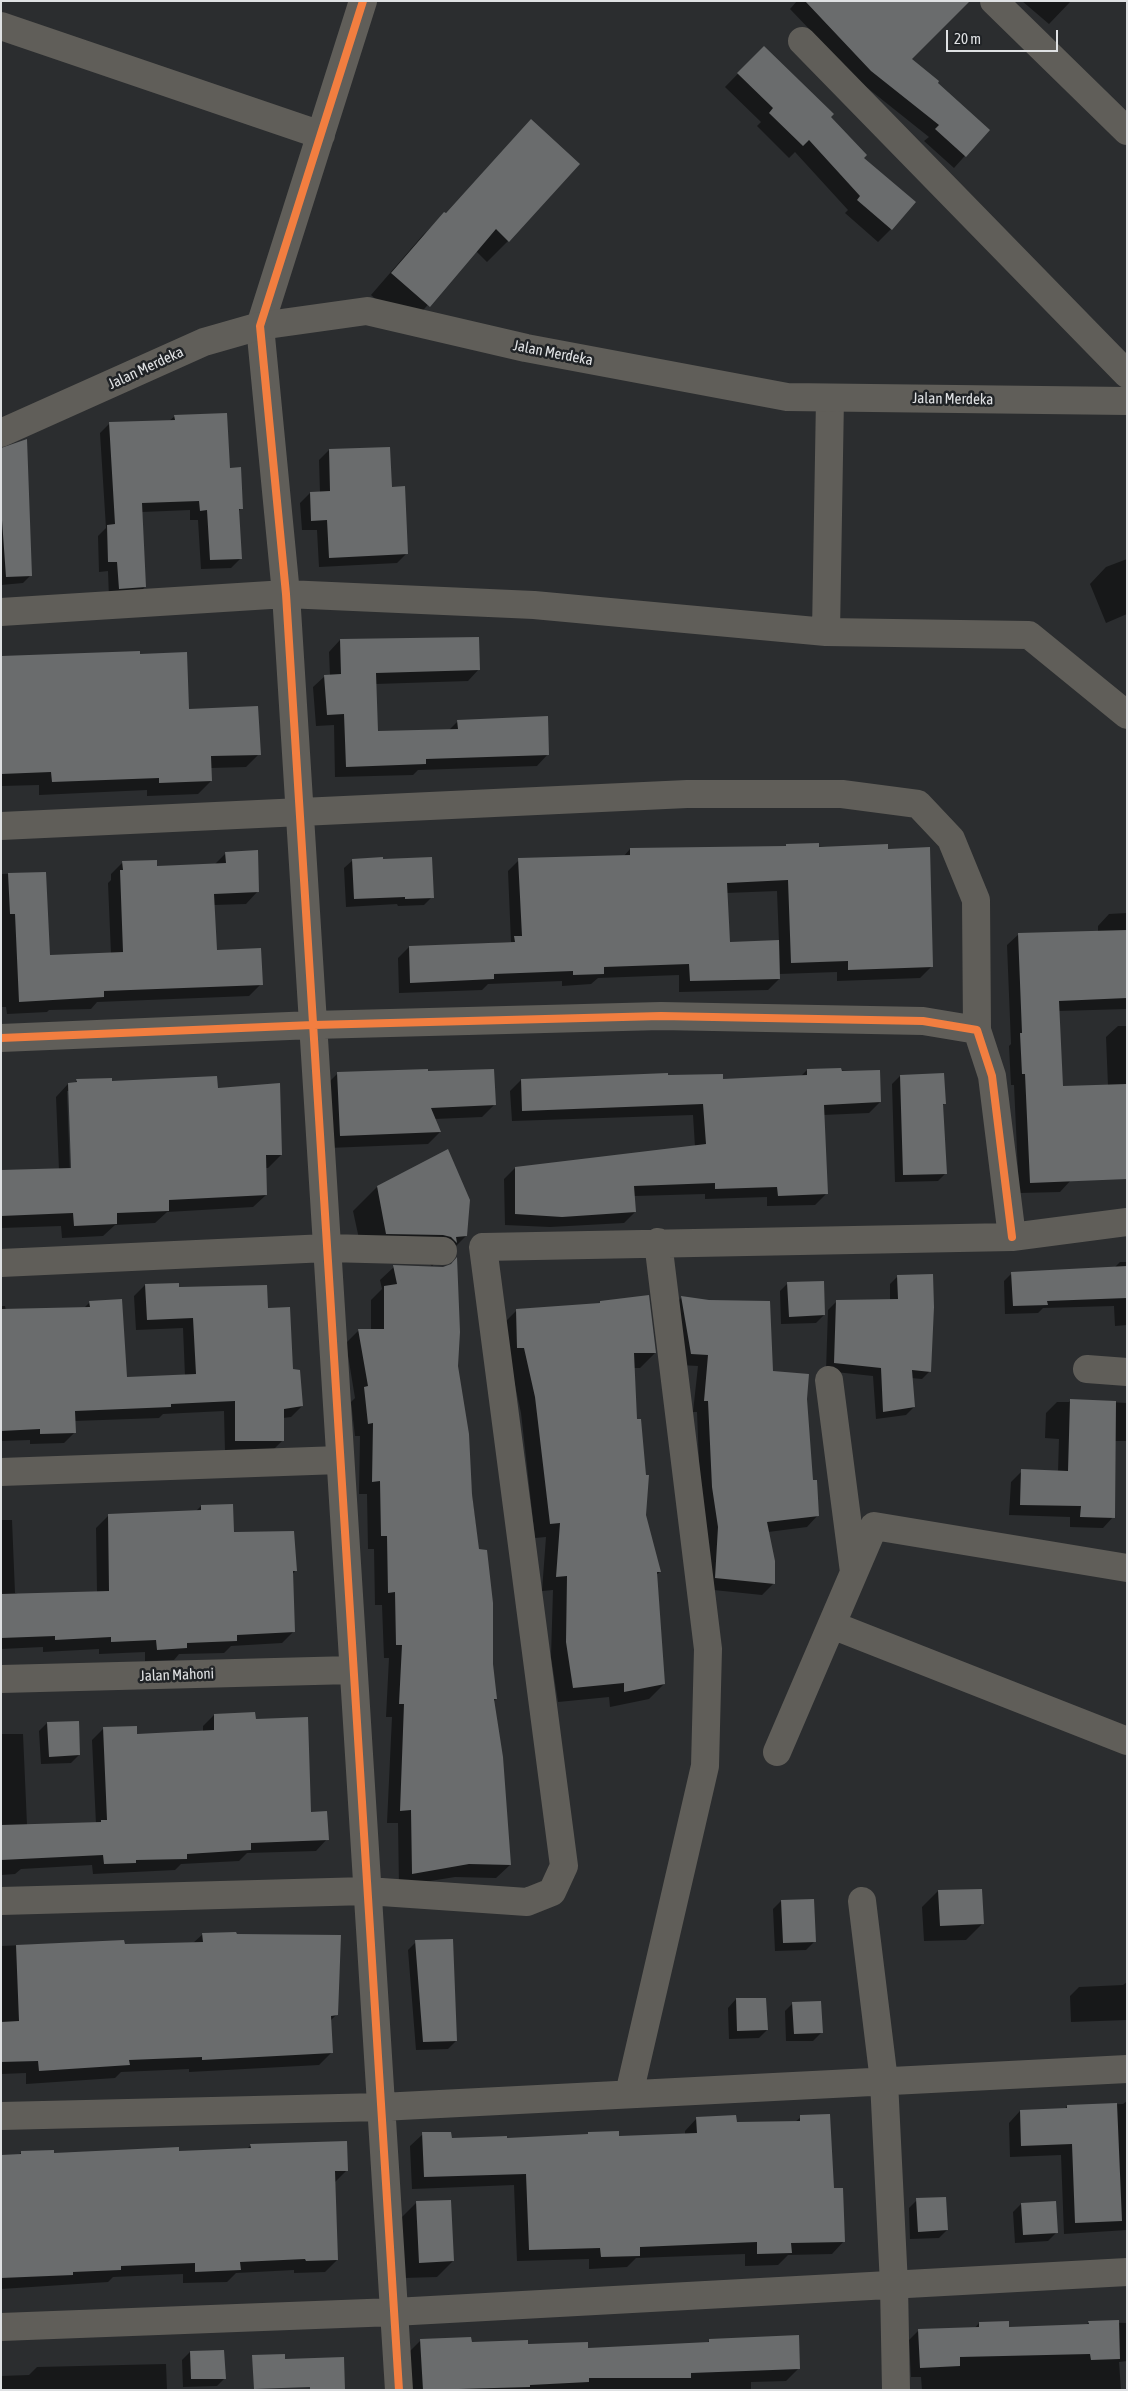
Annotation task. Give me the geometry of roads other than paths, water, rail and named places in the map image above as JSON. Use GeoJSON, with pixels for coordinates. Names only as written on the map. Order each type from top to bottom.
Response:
{"type":"FeatureCollection","features":[{"type":"Feature","properties":{"kind":"street"},"geometry":{"type":"LineString","coordinates":[[363,1],[260,326],[286,594],[399,2390]]}},
{"type":"Feature","properties":{"kind":"street"},"geometry":{"type":"LineString","coordinates":[[994,1],[1127,131]]}},
{"type":"Feature","properties":{"kind":"street"},"geometry":{"type":"LineString","coordinates":[[1,26],[321,135]]}},
{"type":"Feature","properties":{"kind":"street"},"geometry":{"type":"LineString","coordinates":[[802,41],[1127,374]]}},
{"type":"Feature","properties":{"kind":"street","name":"Jalan Merdeka"},"geometry":{"type":"LineString","coordinates":[[1,433],[204,342],[260,326],[367,312],[526,348],[786,397],[1127,401]]}},
{"type":"Feature","properties":{"kind":"street"},"geometry":{"type":"LineString","coordinates":[[826,632],[830,398]]}},
{"type":"Feature","properties":{"kind":"street"},"geometry":{"type":"LineString","coordinates":[[1,612],[286,594],[534,605],[826,632],[1029,635],[1127,715]]}},
{"type":"Feature","properties":{"kind":"street"},"geometry":{"type":"LineString","coordinates":[[1,826],[300,814],[687,794],[842,794],[918,804],[951,839],[976,900],[977,1030],[992,1076],[1012,1238]]}},
{"type":"Feature","properties":{"kind":"street"},"geometry":{"type":"LineString","coordinates":[[1,1038],[313,1025],[662,1016],[923,1022],[977,1030]]}},
{"type":"Feature","properties":{"kind":"street"},"geometry":{"type":"LineString","coordinates":[[1,1900],[367,1892],[527,1902],[552,1892],[564,1866],[483,1247],[658,1242],[1012,1238],[1127,1222]]}},
{"type":"Feature","properties":{"kind":"street"},"geometry":{"type":"LineString","coordinates":[[629,2094],[705,1766],[708,1649],[658,1242]]}},
{"type":"Feature","properties":{"kind":"street"},"geometry":{"type":"LineString","coordinates":[[1,1263],[327,1248],[443,1250]]}},
{"type":"Feature","properties":{"kind":"street"},"geometry":{"type":"LineString","coordinates":[[1087,1369],[1127,1372]]}},
{"type":"Feature","properties":{"kind":"street"},"geometry":{"type":"LineString","coordinates":[[829,1380],[854,1572]]}},
{"type":"Feature","properties":{"kind":"street"},"geometry":{"type":"LineString","coordinates":[[1,1472],[340,1460]]}},
{"type":"Feature","properties":{"kind":"street"},"geometry":{"type":"LineString","coordinates":[[778,1752],[874,1526],[1127,1568]]}},
{"type":"Feature","properties":{"kind":"street"},"geometry":{"type":"LineString","coordinates":[[832,1625],[1127,1741]]}},
{"type":"Feature","properties":{"kind":"street","name":"Jalan Mahoni"},"geometry":{"type":"LineString","coordinates":[[1,1679],[354,1670]]}},
{"type":"Feature","properties":{"kind":"street"},"geometry":{"type":"LineString","coordinates":[[862,1901],[884,2081],[894,2285],[896,2390]]}},
{"type":"Feature","properties":{"kind":"street"},"geometry":{"type":"LineString","coordinates":[[1,2116],[381,2107],[1127,2069]]}},
{"type":"Feature","properties":{"kind":"street"},"geometry":{"type":"LineString","coordinates":[[1,2328],[394,2312],[1127,2272]]}}]}
